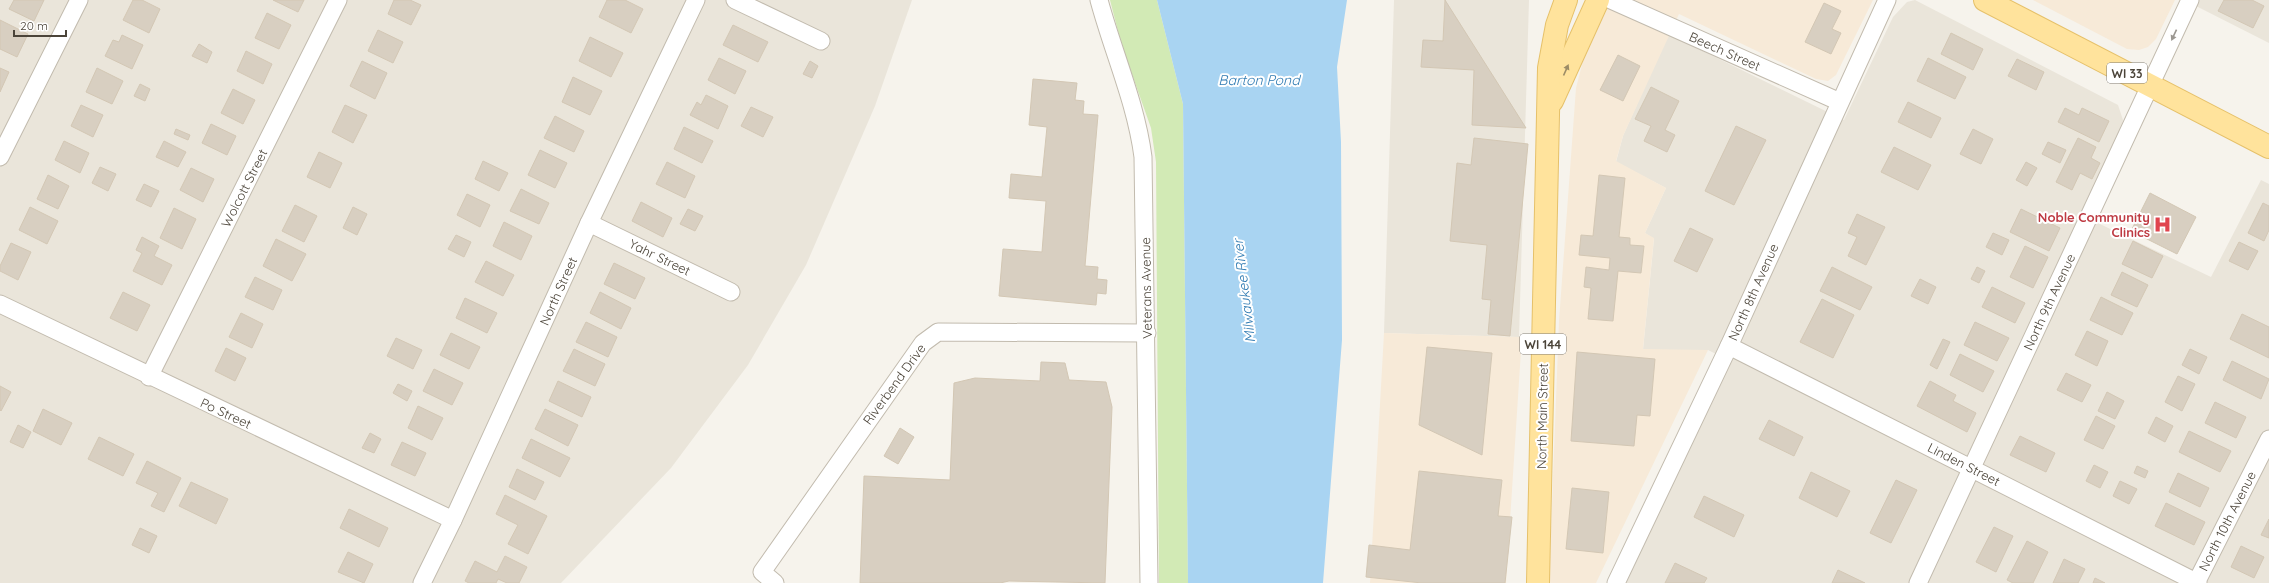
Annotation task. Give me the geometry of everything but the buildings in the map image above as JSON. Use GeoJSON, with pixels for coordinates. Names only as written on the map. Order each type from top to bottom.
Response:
{"type":"FeatureCollection","features":[{"type":"Feature","properties":{"kind":"main road","name":"North Main Street"},"geometry":{"type":"LineString","coordinates":[[1538,583],[1550,105],[1549,68],[1557,25],[1566,0]]}},
{"type":"Feature","properties":{"kind":"main road","name":"North Main Street"},"geometry":{"type":"LineString","coordinates":[[1550,105],[1598,0]]}},
{"type":"Feature","properties":{"kind":"main road","name":"WI 33"},"geometry":{"type":"LineString","coordinates":[[1985,0],[2269,147]]}},
{"type":"Feature","properties":{"kind":"street"},"geometry":{"type":"LineString","coordinates":[[0,157],[79,0]]}},
{"type":"Feature","properties":{"kind":"street","name":"Wolcott Street"},"geometry":{"type":"LineString","coordinates":[[149,377],[338,0]]}},
{"type":"Feature","properties":{"kind":"street","name":"North Street"},"geometry":{"type":"LineString","coordinates":[[422,583],[453,520],[588,223],[696,0]]}},
{"type":"Feature","properties":{"kind":"street"},"geometry":{"type":"LineString","coordinates":[[735,0],[821,41]]}},
{"type":"Feature","properties":{"kind":"street","name":"Veterans Avenue"},"geometry":{"type":"LineString","coordinates":[[1100,0],[1108,35],[1140,131],[1143,157],[1147,333],[1149,583]]}},
{"type":"Feature","properties":{"kind":"street","name":"Beech Street"},"geometry":{"type":"LineString","coordinates":[[1611,0],[1840,102]]}},
{"type":"Feature","properties":{"kind":"street","name":"North 8th Avenue"},"geometry":{"type":"LineString","coordinates":[[1616,583],[1729,346],[1887,0]]}},
{"type":"Feature","properties":{"kind":"street","name":"North 9th Avenue"},"geometry":{"type":"LineString","coordinates":[[1918,583],[2190,0]]}},
{"type":"Feature","properties":{"kind":"street","name":"Yahr Street"},"geometry":{"type":"LineString","coordinates":[[588,223],[731,292]]}},
{"type":"Feature","properties":{"kind":"street","name":"Po Street"},"geometry":{"type":"LineString","coordinates":[[0,304],[149,377],[453,520]]}},
{"type":"Feature","properties":{"kind":"street","name":"Riverbend Drive"},"geometry":{"type":"LineString","coordinates":[[769,578],[923,343],[938,332],[1147,333]]}},
{"type":"Feature","properties":{"kind":"street","name":"Linden Street"},"geometry":{"type":"LineString","coordinates":[[1729,346],[2197,583]]}},
{"type":"Feature","properties":{"kind":"street","name":"North 10th Avenue"},"geometry":{"type":"LineString","coordinates":[[2197,583],[2269,440]]}},
{"type":"Feature","properties":{"kind":"shaded area"},"geometry":{"type":"Polygon","coordinates":[[[0,0],[912,0],[875,106],[806,265],[748,365],[671,468],[561,583],[0,583],[0,0]]]}},
{"type":"Feature","properties":{"kind":"shaded area"},"geometry":{"type":"Polygon","coordinates":[[[1394,0],[1529,0],[1519,337],[1384,333],[1394,0]]]}},
{"type":"Feature","properties":{"kind":"shaded area"},"geometry":{"type":"Polygon","coordinates":[[[1607,0],[1873,0],[1836,75],[1828,81],[1816,79],[1679,14],[1623,136],[1616,161],[1666,188],[1645,233],[1654,238],[1643,349],[1708,350],[1596,583],[1549,583],[1559,321],[1576,88],[1584,57],[1607,0]]]}},
{"type":"Feature","properties":{"kind":"shaded area"},"geometry":{"type":"Polygon","coordinates":[[[1915,0],[2118,105],[2123,120],[2121,129],[2081,215],[2211,277],[2261,180],[2269,184],[2269,583],[1623,583],[1728,360],[1708,350],[1643,350],[1654,239],[1645,233],[1666,188],[1616,162],[1623,136],[1668,34],[1844,120],[1893,17],[1907,2],[1915,0]]]}},
{"type":"Feature","properties":{"kind":"shaded area"},"geometry":{"type":"Polygon","coordinates":[[[2033,0],[2175,0],[2156,39],[2148,47],[2139,50],[2127,49],[2033,0]]]}},
{"type":"Feature","properties":{"kind":"shaded area"},"geometry":{"type":"Polygon","coordinates":[[[2198,0],[2269,0],[2269,43],[2196,6],[2198,0]]]}},
{"type":"Feature","properties":{"kind":"shaded area"},"geometry":{"type":"Polygon","coordinates":[[[1384,333],[1519,337],[1522,335],[1506,583],[1370,583],[1384,333]]]}},
{"type":"Feature","properties":{"kind":"green space"},"geometry":{"type":"Polygon","coordinates":[[[1110,0],[1157,0],[1183,104],[1188,583],[1159,583],[1156,162],[1151,128],[1121,43],[1110,0]]]}},
{"type":"Feature","properties":{"kind":"water","name":"Barton Pond"},"geometry":{"type":"Polygon","coordinates":[[[1157,0],[1347,0],[1337,67],[1341,142],[1342,340],[1323,583],[1188,583],[1183,104],[1157,0]]]}},
{"type":"Feature","properties":{"kind":"place","name":"Noble Community Clinics"},"geometry":{"type":"Point","coordinates":[2163,224]}},
{"type":"Feature","properties":{"kind":"water label","name":"Milwaukee River"},"geometry":{"type":"Point","coordinates":[1244,291]}}]}
